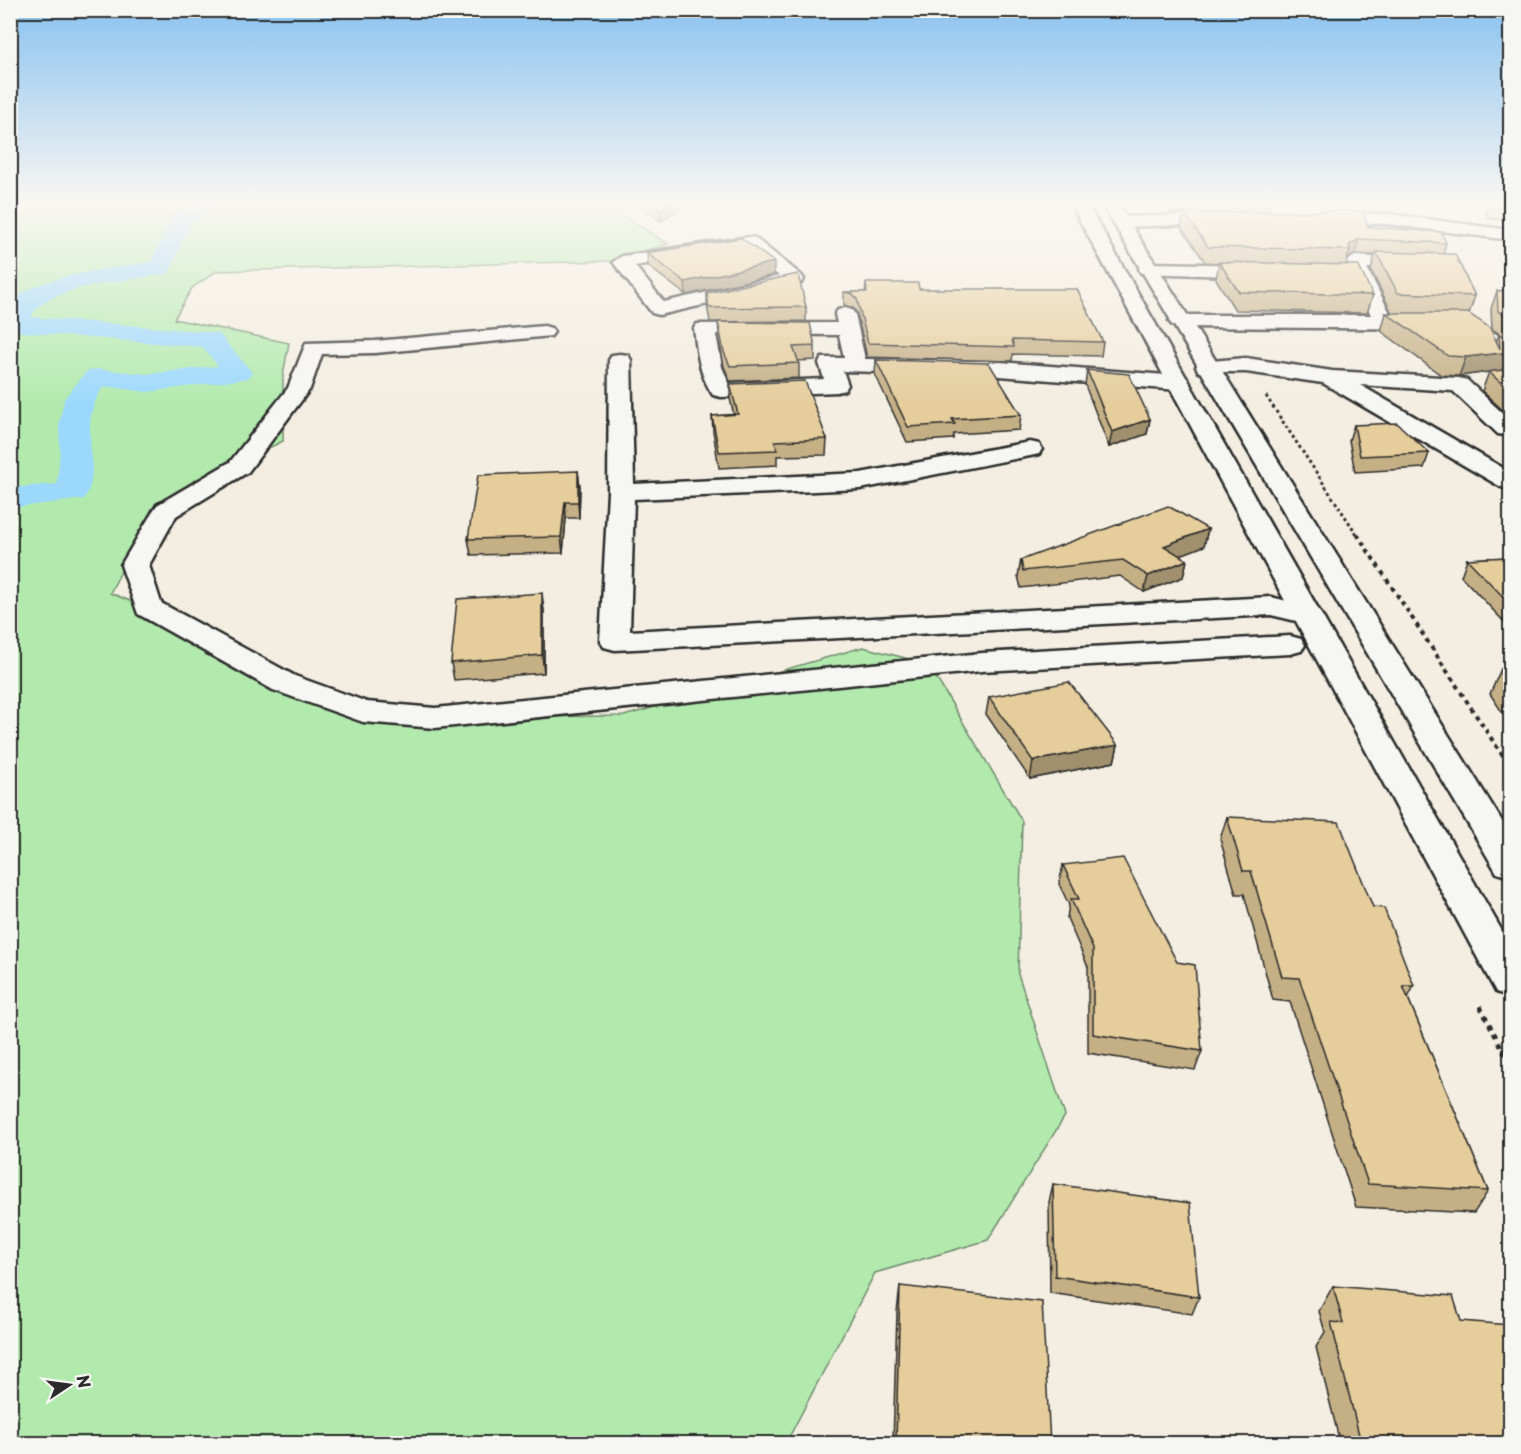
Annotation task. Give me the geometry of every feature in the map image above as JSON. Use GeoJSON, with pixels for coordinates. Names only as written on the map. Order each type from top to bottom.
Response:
{"type":"FeatureCollection","features":[{"type":"Feature","properties":{"kind":"street"},"geometry":{"type":"LineString","coordinates":[[628,270],[659,309],[794,279],[783,270]]}},
{"type":"Feature","properties":{"kind":"street"},"geometry":{"type":"LineString","coordinates":[[1116,270],[1510,981]]}},
{"type":"Feature","properties":{"kind":"street"},"geometry":{"type":"LineString","coordinates":[[1148,270],[1278,271]]}},
{"type":"Feature","properties":{"kind":"street"},"geometry":{"type":"LineString","coordinates":[[1148,270],[1510,864]]}},
{"type":"Feature","properties":{"kind":"street"},"geometry":{"type":"LineString","coordinates":[[1359,270],[1384,321]]}},
{"type":"Feature","properties":{"kind":"street"},"geometry":{"type":"LineString","coordinates":[[1336,273],[1360,273]]}},
{"type":"Feature","properties":{"kind":"street"},"geometry":{"type":"LineString","coordinates":[[723,327],[744,312],[726,294]]}},
{"type":"Feature","properties":{"kind":"street"},"geometry":{"type":"LineString","coordinates":[[830,363],[837,385],[721,390],[711,367],[704,328],[846,321],[856,365]]}},
{"type":"Feature","properties":{"kind":"street"},"geometry":{"type":"LineString","coordinates":[[1179,321],[1467,323],[1510,329]]}},
{"type":"Feature","properties":{"kind":"street"},"geometry":{"type":"LineString","coordinates":[[1467,323],[1510,351]]}},
{"type":"Feature","properties":{"kind":"street"},"geometry":{"type":"LineString","coordinates":[[544,332],[375,347],[317,339],[299,389],[239,467],[166,511],[135,565],[148,608],[284,682],[363,712],[435,718],[982,662],[1290,645]]}},
{"type":"Feature","properties":{"kind":"street"},"geometry":{"type":"LineString","coordinates":[[620,360],[621,492],[615,641],[1271,606],[1305,614]]}},
{"type":"Feature","properties":{"kind":"street"},"geometry":{"type":"LineString","coordinates":[[806,364],[987,368],[1179,383]]}},
{"type":"Feature","properties":{"kind":"street"},"geometry":{"type":"LineString","coordinates":[[1207,367],[1246,365],[1329,377],[1459,385],[1490,381]]}},
{"type":"Feature","properties":{"kind":"street"},"geometry":{"type":"LineString","coordinates":[[711,367],[735,366]]}},
{"type":"Feature","properties":{"kind":"street"},"geometry":{"type":"LineString","coordinates":[[1329,377],[1510,482]]}},
{"type":"Feature","properties":{"kind":"street"},"geometry":{"type":"LineString","coordinates":[[1459,385],[1506,429],[1510,429]]}},
{"type":"Feature","properties":{"kind":"street"},"geometry":{"type":"LineString","coordinates":[[621,492],[860,481],[1029,449]]}},
{"type":"Feature","properties":{"kind":"street"},"geometry":{"type":"LineString","coordinates":[[1332,663],[1389,663]]}},
{"type":"Feature","properties":{"kind":"path"},"geometry":{"type":"LineString","coordinates":[[1246,365],[1510,767]]}},
{"type":"Feature","properties":{"kind":"green space"},"geometry":{"type":"Polygon","coordinates":[[[10,270],[262,270],[217,271],[192,288],[174,319],[289,343],[283,375],[283,441],[156,503],[110,593],[148,608],[353,718],[624,716],[863,647],[928,664],[1022,821],[1018,974],[1065,1116],[988,1240],[875,1273],[786,1443],[11,1443],[10,270]]]}},
{"type":"Feature","properties":{"kind":"building"},"geometry":{"type":"Polygon","coordinates":[[[669,270],[739,270],[685,282],[669,270]]]}},
{"type":"Feature","properties":{"kind":"building"},"geometry":{"type":"Polygon","coordinates":[[[1224,270],[1360,270],[1373,295],[1239,292],[1224,270]]]}},
{"type":"Feature","properties":{"kind":"building"},"geometry":{"type":"Polygon","coordinates":[[[1386,270],[1463,270],[1475,296],[1398,293],[1386,270]]]}},
{"type":"Feature","properties":{"kind":"building"},"geometry":{"type":"Polygon","coordinates":[[[798,274],[806,307],[709,308],[707,293],[798,274]]]}},
{"type":"Feature","properties":{"kind":"building"},"geometry":{"type":"Polygon","coordinates":[[[866,283],[918,283],[919,289],[1077,289],[1103,342],[1012,340],[1014,347],[868,343],[857,299],[853,294],[844,292],[867,292],[866,283]]]}},
{"type":"Feature","properties":{"kind":"building"},"geometry":{"type":"Polygon","coordinates":[[[1510,290],[1510,319],[1498,311],[1497,291],[1510,290]]]}},
{"type":"Feature","properties":{"kind":"building"},"geometry":{"type":"Polygon","coordinates":[[[1386,313],[1468,313],[1490,328],[1500,349],[1499,334],[1510,340],[1510,352],[1466,357],[1448,356],[1386,313]]]}},
{"type":"Feature","properties":{"kind":"building"},"geometry":{"type":"Polygon","coordinates":[[[718,322],[810,323],[815,346],[793,347],[799,363],[730,366],[724,352],[718,322]]]}},
{"type":"Feature","properties":{"kind":"building"},"geometry":{"type":"Polygon","coordinates":[[[876,360],[989,363],[1021,415],[952,419],[955,424],[908,427],[876,360]]]}},
{"type":"Feature","properties":{"kind":"building"},"geometry":{"type":"Polygon","coordinates":[[[1510,369],[1510,391],[1489,372],[1510,369]]]}},
{"type":"Feature","properties":{"kind":"building"},"geometry":{"type":"Polygon","coordinates":[[[1087,370],[1129,374],[1150,419],[1112,432],[1087,370]]]}},
{"type":"Feature","properties":{"kind":"building"},"geometry":{"type":"Polygon","coordinates":[[[805,381],[827,439],[775,441],[777,450],[719,452],[712,416],[738,414],[730,384],[805,381]]]}},
{"type":"Feature","properties":{"kind":"building"},"geometry":{"type":"Polygon","coordinates":[[[1397,423],[1429,453],[1360,456],[1354,425],[1397,423]]]}},
{"type":"Feature","properties":{"kind":"building"},"geometry":{"type":"Polygon","coordinates":[[[578,471],[578,502],[565,502],[561,537],[468,539],[478,475],[578,471]]]}},
{"type":"Feature","properties":{"kind":"building"},"geometry":{"type":"Polygon","coordinates":[[[1168,506],[1208,529],[1164,546],[1187,560],[1148,576],[1123,560],[1023,571],[1021,560],[1168,506]]]}},
{"type":"Feature","properties":{"kind":"building"},"geometry":{"type":"Polygon","coordinates":[[[1510,557],[1510,604],[1467,559],[1510,557]]]}},
{"type":"Feature","properties":{"kind":"building"},"geometry":{"type":"Polygon","coordinates":[[[542,593],[542,655],[451,663],[457,599],[542,593]]]}},
{"type":"Feature","properties":{"kind":"building"},"geometry":{"type":"Polygon","coordinates":[[[1501,669],[1510,669],[1510,681],[1501,669]]]}},
{"type":"Feature","properties":{"kind":"building"},"geometry":{"type":"Polygon","coordinates":[[[1069,682],[1118,745],[1033,761],[989,697],[1069,682]]]}},
{"type":"Feature","properties":{"kind":"building"},"geometry":{"type":"Polygon","coordinates":[[[1227,817],[1339,822],[1373,907],[1384,908],[1414,986],[1403,986],[1488,1191],[1368,1184],[1299,978],[1282,977],[1251,871],[1243,871],[1227,817]]]}},
{"type":"Feature","properties":{"kind":"building"},"geometry":{"type":"Polygon","coordinates":[[[1123,858],[1177,962],[1195,965],[1202,1051],[1093,1034],[1093,949],[1071,899],[1079,899],[1063,865],[1123,858]]]}},
{"type":"Feature","properties":{"kind":"building"},"geometry":{"type":"Polygon","coordinates":[[[1053,1184],[1190,1203],[1199,1297],[1055,1276],[1053,1184]]]}},
{"type":"Feature","properties":{"kind":"building"},"geometry":{"type":"Polygon","coordinates":[[[900,1286],[1042,1302],[1050,1443],[896,1443],[900,1286]]]}},
{"type":"Feature","properties":{"kind":"building"},"geometry":{"type":"Polygon","coordinates":[[[1333,1286],[1453,1296],[1461,1321],[1510,1325],[1510,1443],[1361,1443],[1331,1322],[1343,1323],[1333,1286]]]}},
{"type":"Feature","properties":{"kind":"waterway"},"geometry":{"type":"LineString","coordinates":[[10,498],[72,492],[76,452],[74,425],[79,399],[97,377],[147,383],[238,372],[210,340],[14,324],[25,304],[56,286],[150,270]]}}]}
